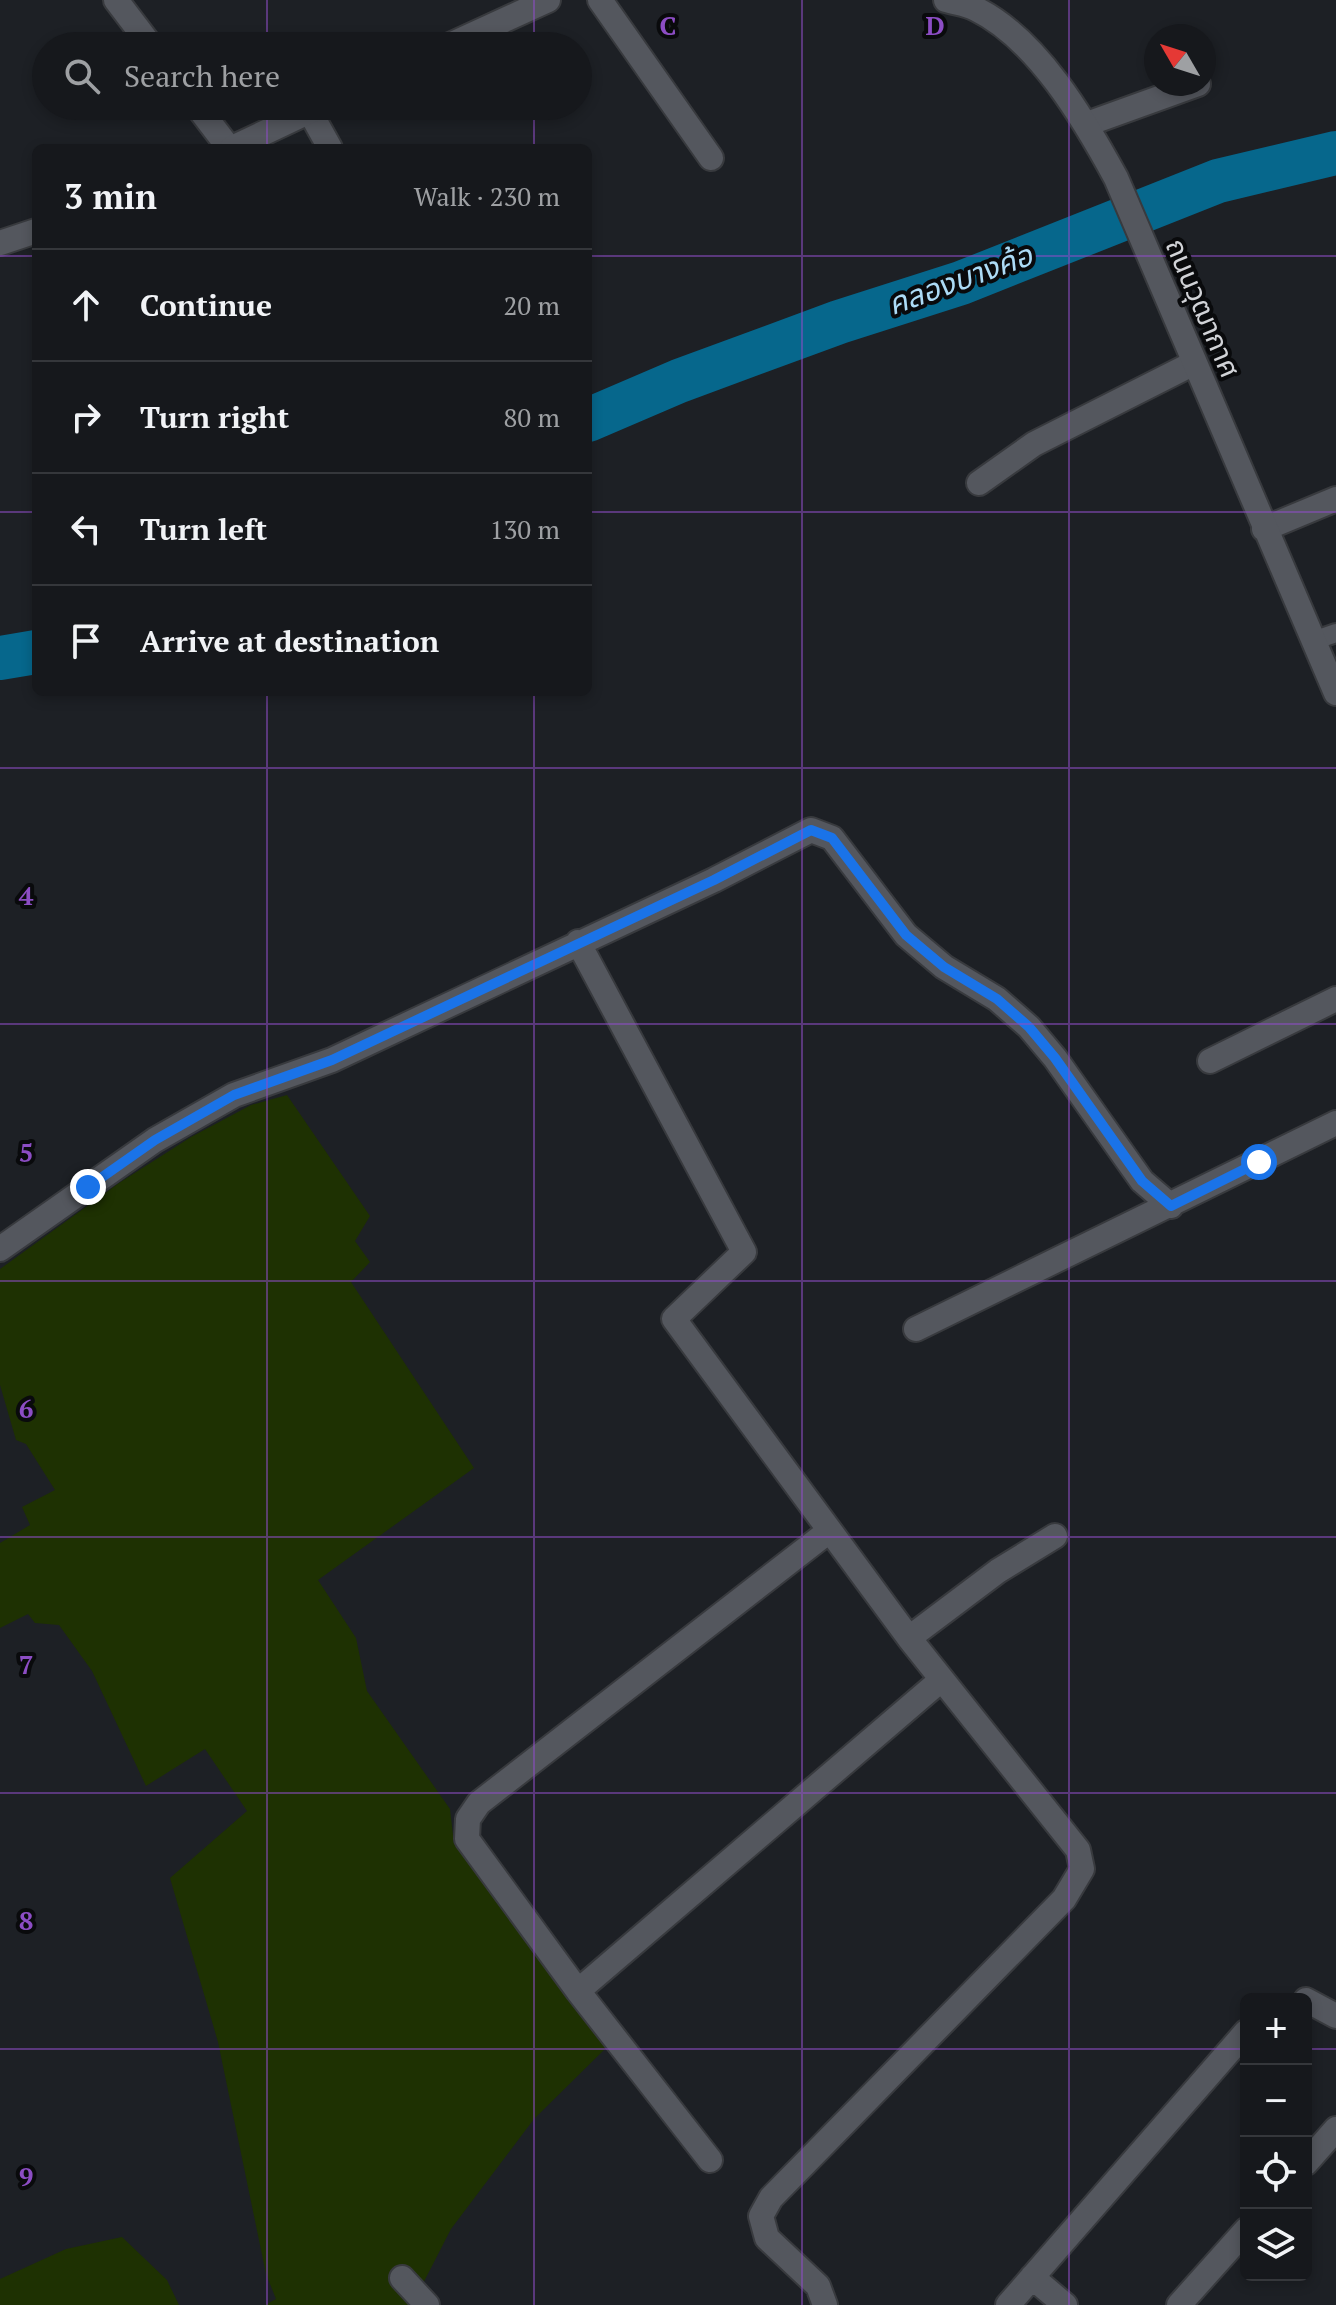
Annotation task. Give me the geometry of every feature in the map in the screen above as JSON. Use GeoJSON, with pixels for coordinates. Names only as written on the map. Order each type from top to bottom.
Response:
{"type":"FeatureCollection","features":[{"type":"Feature","properties":{"kind":"street"},"geometry":{"type":"LineString","coordinates":[[116,0],[140,32]]}},
{"type":"Feature","properties":{"kind":"street"},"geometry":{"type":"LineString","coordinates":[[478,32],[548,0]]}},
{"type":"Feature","properties":{"kind":"street"},"geometry":{"type":"LineString","coordinates":[[600,0],[711,158]]}},
{"type":"Feature","properties":{"kind":"street","name":"ถนนวุฒากาศ"},"geometry":{"type":"LineString","coordinates":[[946,0],[978,4],[1009,31],[1048,72],[1087,124],[1116,178],[1336,693]]}},
{"type":"Feature","properties":{"kind":"street"},"geometry":{"type":"LineString","coordinates":[[1087,124],[1166,96]]}},
{"type":"Feature","properties":{"kind":"street"},"geometry":{"type":"LineString","coordinates":[[208,120],[227,144]]}},
{"type":"Feature","properties":{"kind":"street"},"geometry":{"type":"LineString","coordinates":[[239,144],[292,120]]}},
{"type":"Feature","properties":{"kind":"street"},"geometry":{"type":"LineString","coordinates":[[320,120],[329,144]]}},
{"type":"Feature","properties":{"kind":"street"},"geometry":{"type":"LineString","coordinates":[[0,243],[32,232]]}},
{"type":"Feature","properties":{"kind":"street"},"geometry":{"type":"LineString","coordinates":[[979,483],[1034,444],[1194,363]]}},
{"type":"Feature","properties":{"kind":"street"},"geometry":{"type":"LineString","coordinates":[[1264,529],[1336,499]]}},
{"type":"Feature","properties":{"kind":"street"},"geometry":{"type":"LineString","coordinates":[[0,1249],[155,1140],[234,1095],[332,1060],[714,880],[811,830],[832,838],[906,935],[944,967],[997,999],[1029,1027],[1055,1058],[1142,1181],[1171,1206]]}},
{"type":"Feature","properties":{"kind":"street"},"geometry":{"type":"LineString","coordinates":[[578,942],[744,1252],[674,1319],[909,1638],[1078,1850],[1082,1869],[1064,1899],[771,2198],[761,2216],[767,2238],[818,2286],[825,2305]]}},
{"type":"Feature","properties":{"kind":"street"},"geometry":{"type":"LineString","coordinates":[[1210,1061],[1336,999]]}},
{"type":"Feature","properties":{"kind":"street"},"geometry":{"type":"LineString","coordinates":[[916,1329],[1336,1123]]}},
{"type":"Feature","properties":{"kind":"street"},"geometry":{"type":"LineString","coordinates":[[710,2160],[578,1991],[467,1839],[468,1819],[479,1803],[829,1531]]}},
{"type":"Feature","properties":{"kind":"street"},"geometry":{"type":"LineString","coordinates":[[909,1638],[998,1571],[1055,1536]]}},
{"type":"Feature","properties":{"kind":"street"},"geometry":{"type":"LineString","coordinates":[[578,1991],[941,1680]]}},
{"type":"Feature","properties":{"kind":"street"},"geometry":{"type":"LineString","coordinates":[[1312,2003],[1336,2016]]}},
{"type":"Feature","properties":{"kind":"street"},"geometry":{"type":"LineString","coordinates":[[1008,2305],[1240,2039]]}},
{"type":"Feature","properties":{"kind":"street"},"geometry":{"type":"LineString","coordinates":[[1312,2156],[1336,2129]]}},
{"type":"Feature","properties":{"kind":"street"},"geometry":{"type":"LineString","coordinates":[[1179,2305],[1240,2237]]}},
{"type":"Feature","properties":{"kind":"street"},"geometry":{"type":"LineString","coordinates":[[1032,2277],[1065,2305]]}},
{"type":"Feature","properties":{"kind":"street"},"geometry":{"type":"LineString","coordinates":[[402,2278],[427,2305]]}},
{"type":"Feature","properties":{"kind":"lane"},"geometry":{"type":"LineString","coordinates":[[1313,641],[1336,633]]}},
{"type":"Feature","properties":{"kind":"green space"},"geometry":{"type":"Polygon","coordinates":[[[287,1095],[370,1216],[355,1241],[370,1262],[351,1282],[474,1468],[318,1580],[356,1638],[367,1691],[450,1809],[454,1844],[608,2046],[534,2119],[451,2229],[412,2305],[265,2305],[276,2299],[266,2274],[218,2042],[170,1878],[247,1811],[205,1749],[146,1786],[92,1671],[59,1625],[35,1623],[28,1614],[0,1628],[0,1543],[30,1525],[22,1507],[55,1490],[26,1444],[16,1440],[0,1385],[0,1269],[119,1183],[191,1137],[251,1105],[287,1095]]]}},
{"type":"Feature","properties":{"kind":"green space"},"geometry":{"type":"Polygon","coordinates":[[[122,2237],[167,2280],[179,2305],[0,2305],[0,2279],[66,2249],[122,2237]]]}},
{"type":"Feature","properties":{"kind":"waterway","name":"คลองบางค้อ"},"geometry":{"type":"LineString","coordinates":[[592,418],[679,381],[839,322],[961,283],[1218,181],[1336,153]]}},
{"type":"Feature","properties":{"kind":"waterway","name":"คลองบางค้อ"},"geometry":{"type":"LineString","coordinates":[[0,658],[32,653]]}},
{"type":"Feature","properties":{"kind":"route"},"geometry":{"type":"LineString","coordinates":[[88,1187],[155,1140],[234,1095],[332,1060],[714,880],[811,830],[832,838],[906,935],[944,967],[997,999],[1029,1027],[1055,1058],[1142,1181],[1171,1206],[1259,1162]]}}]}
